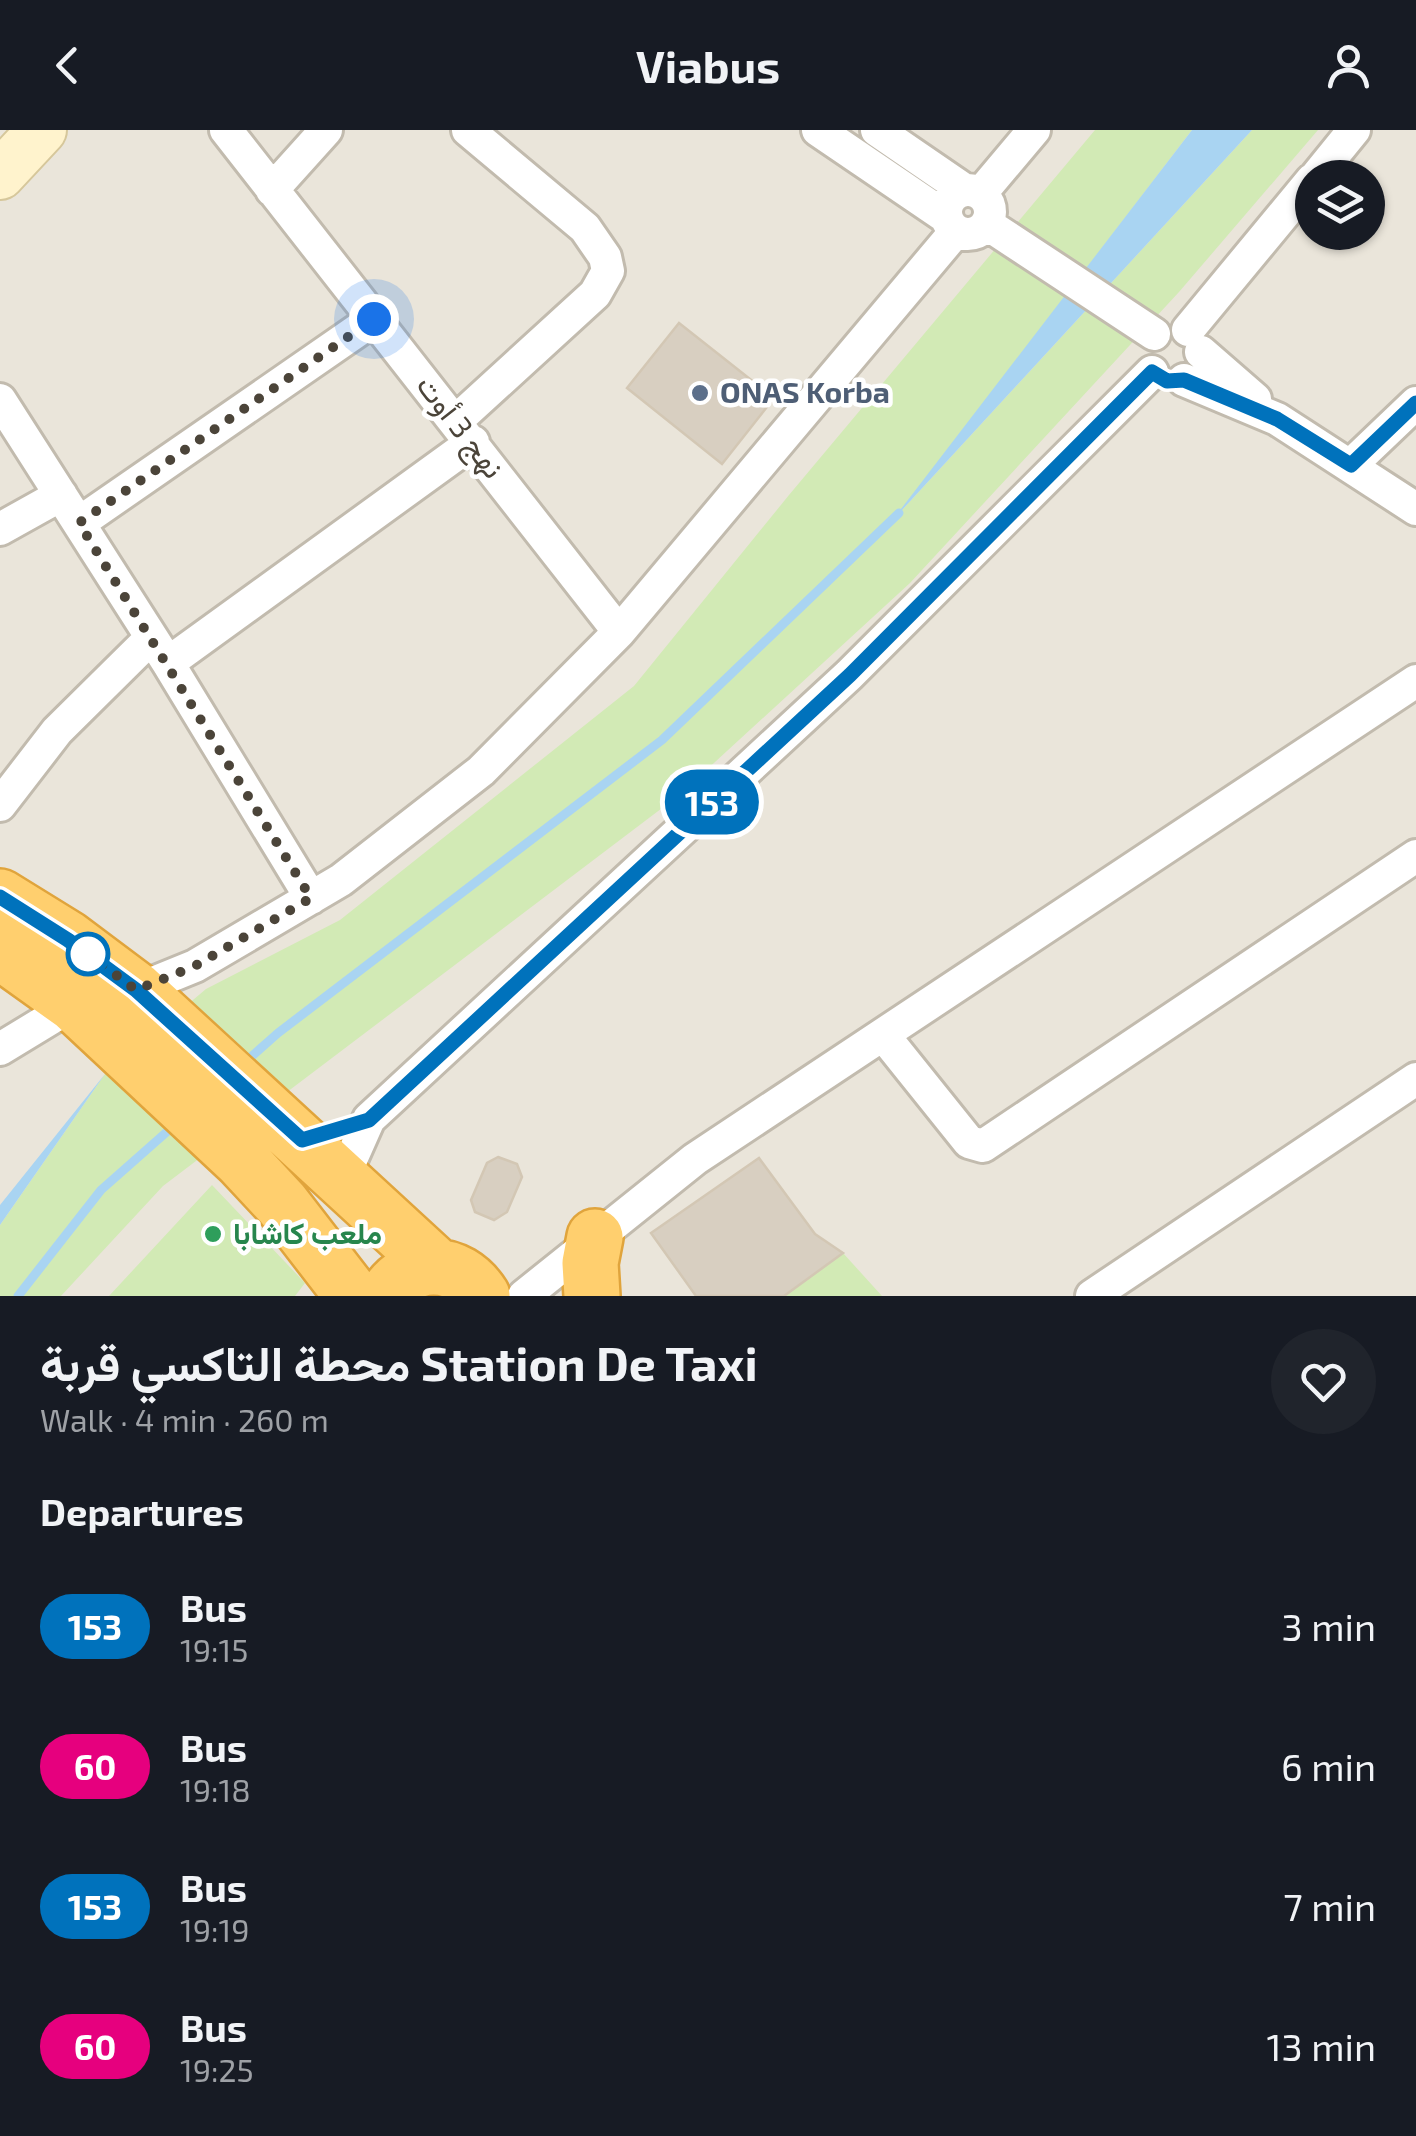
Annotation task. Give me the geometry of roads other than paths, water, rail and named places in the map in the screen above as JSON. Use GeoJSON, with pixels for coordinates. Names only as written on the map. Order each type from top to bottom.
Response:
{"type":"FeatureCollection","features":[{"type":"Feature","properties":{"kind":"highway"},"geometry":{"type":"LineString","coordinates":[[0,897],[68,940],[118,1009],[242,1162],[292,1216],[353,1296]]}},
{"type":"Feature","properties":{"kind":"highway"},"geometry":{"type":"LineString","coordinates":[[0,951],[118,1009],[294,1133],[436,1266],[458,1272],[482,1296]]}},
{"type":"Feature","properties":{"kind":"highway"},"geometry":{"type":"LineString","coordinates":[[592,1296],[590,1263],[596,1237]]}},
{"type":"Feature","properties":{"kind":"highway"},"geometry":{"type":"LineString","coordinates":[[386,1296],[406,1274],[436,1266]]}},
{"type":"Feature","properties":{"kind":"street","name":"نهج 3 أوت"},"geometry":{"type":"LineString","coordinates":[[226,130],[619,632]]}},
{"type":"Feature","properties":{"kind":"street"},"geometry":{"type":"LineString","coordinates":[[272,190],[326,130]]}},
{"type":"Feature","properties":{"kind":"street"},"geometry":{"type":"LineString","coordinates":[[0,805],[56,731],[159,650],[464,432],[595,294],[608,271],[606,257],[586,228],[468,130]]}},
{"type":"Feature","properties":{"kind":"street"},"geometry":{"type":"LineString","coordinates":[[818,130],[973,215],[1149,331],[1171,326],[1181,359],[1416,509]]}},
{"type":"Feature","properties":{"kind":"street"},"geometry":{"type":"LineString","coordinates":[[877,130],[973,215]]}},
{"type":"Feature","properties":{"kind":"street"},"geometry":{"type":"LineString","coordinates":[[0,1049],[118,1009],[195,966],[341,880],[481,771],[619,632],[973,215],[1034,130]]}},
{"type":"Feature","properties":{"kind":"street"},"geometry":{"type":"LineString","coordinates":[[1330,160],[1354,130]]}},
{"type":"Feature","properties":{"kind":"street"},"geometry":{"type":"LineString","coordinates":[[342,1180],[369,1120],[850,675],[1181,359],[1295,205]]}},
{"type":"Feature","properties":{"kind":"street"},"geometry":{"type":"LineString","coordinates":[[79,523],[374,319]]}},
{"type":"Feature","properties":{"kind":"street"},"geometry":{"type":"LineString","coordinates":[[0,400],[311,898]]}},
{"type":"Feature","properties":{"kind":"street"},"geometry":{"type":"LineString","coordinates":[[1351,465],[1416,403]]}},
{"type":"Feature","properties":{"kind":"street"},"geometry":{"type":"LineString","coordinates":[[0,529],[60,495]]}},
{"type":"Feature","properties":{"kind":"street"},"geometry":{"type":"LineString","coordinates":[[524,1296],[695,1159],[1416,681]]}},
{"type":"Feature","properties":{"kind":"street"},"geometry":{"type":"LineString","coordinates":[[884,1036],[969,1142],[983,1146],[1416,856]]}},
{"type":"Feature","properties":{"kind":"street"},"geometry":{"type":"LineString","coordinates":[[1092,1296],[1416,1080]]}},
{"type":"Feature","properties":{"kind":"street"},"geometry":{"type":"LineString","coordinates":[[294,1133],[369,1120]]}},
{"type":"Feature","properties":{"kind":"water"},"geometry":{"type":"Polygon","coordinates":[[[1192,130],[1252,130],[891,522],[1192,130]]]}},
{"type":"Feature","properties":{"kind":"water"},"geometry":{"type":"Polygon","coordinates":[[[105,1074],[0,1225],[0,1205],[105,1074]]]}},
{"type":"Feature","properties":{"kind":"waterway"},"geometry":{"type":"LineString","coordinates":[[242,1065],[278,1033],[662,740],[899,513]]}},
{"type":"Feature","properties":{"kind":"waterway"},"geometry":{"type":"LineString","coordinates":[[18,1296],[101,1190],[178,1122]]}},
{"type":"Feature","properties":{"kind":"place","name":"ONAS Korba"},"geometry":{"type":"Point","coordinates":[700,393]}},
{"type":"Feature","properties":{"kind":"place","name":"ملعب كاشابا"},"geometry":{"type":"Point","coordinates":[213,1234]}}]}
